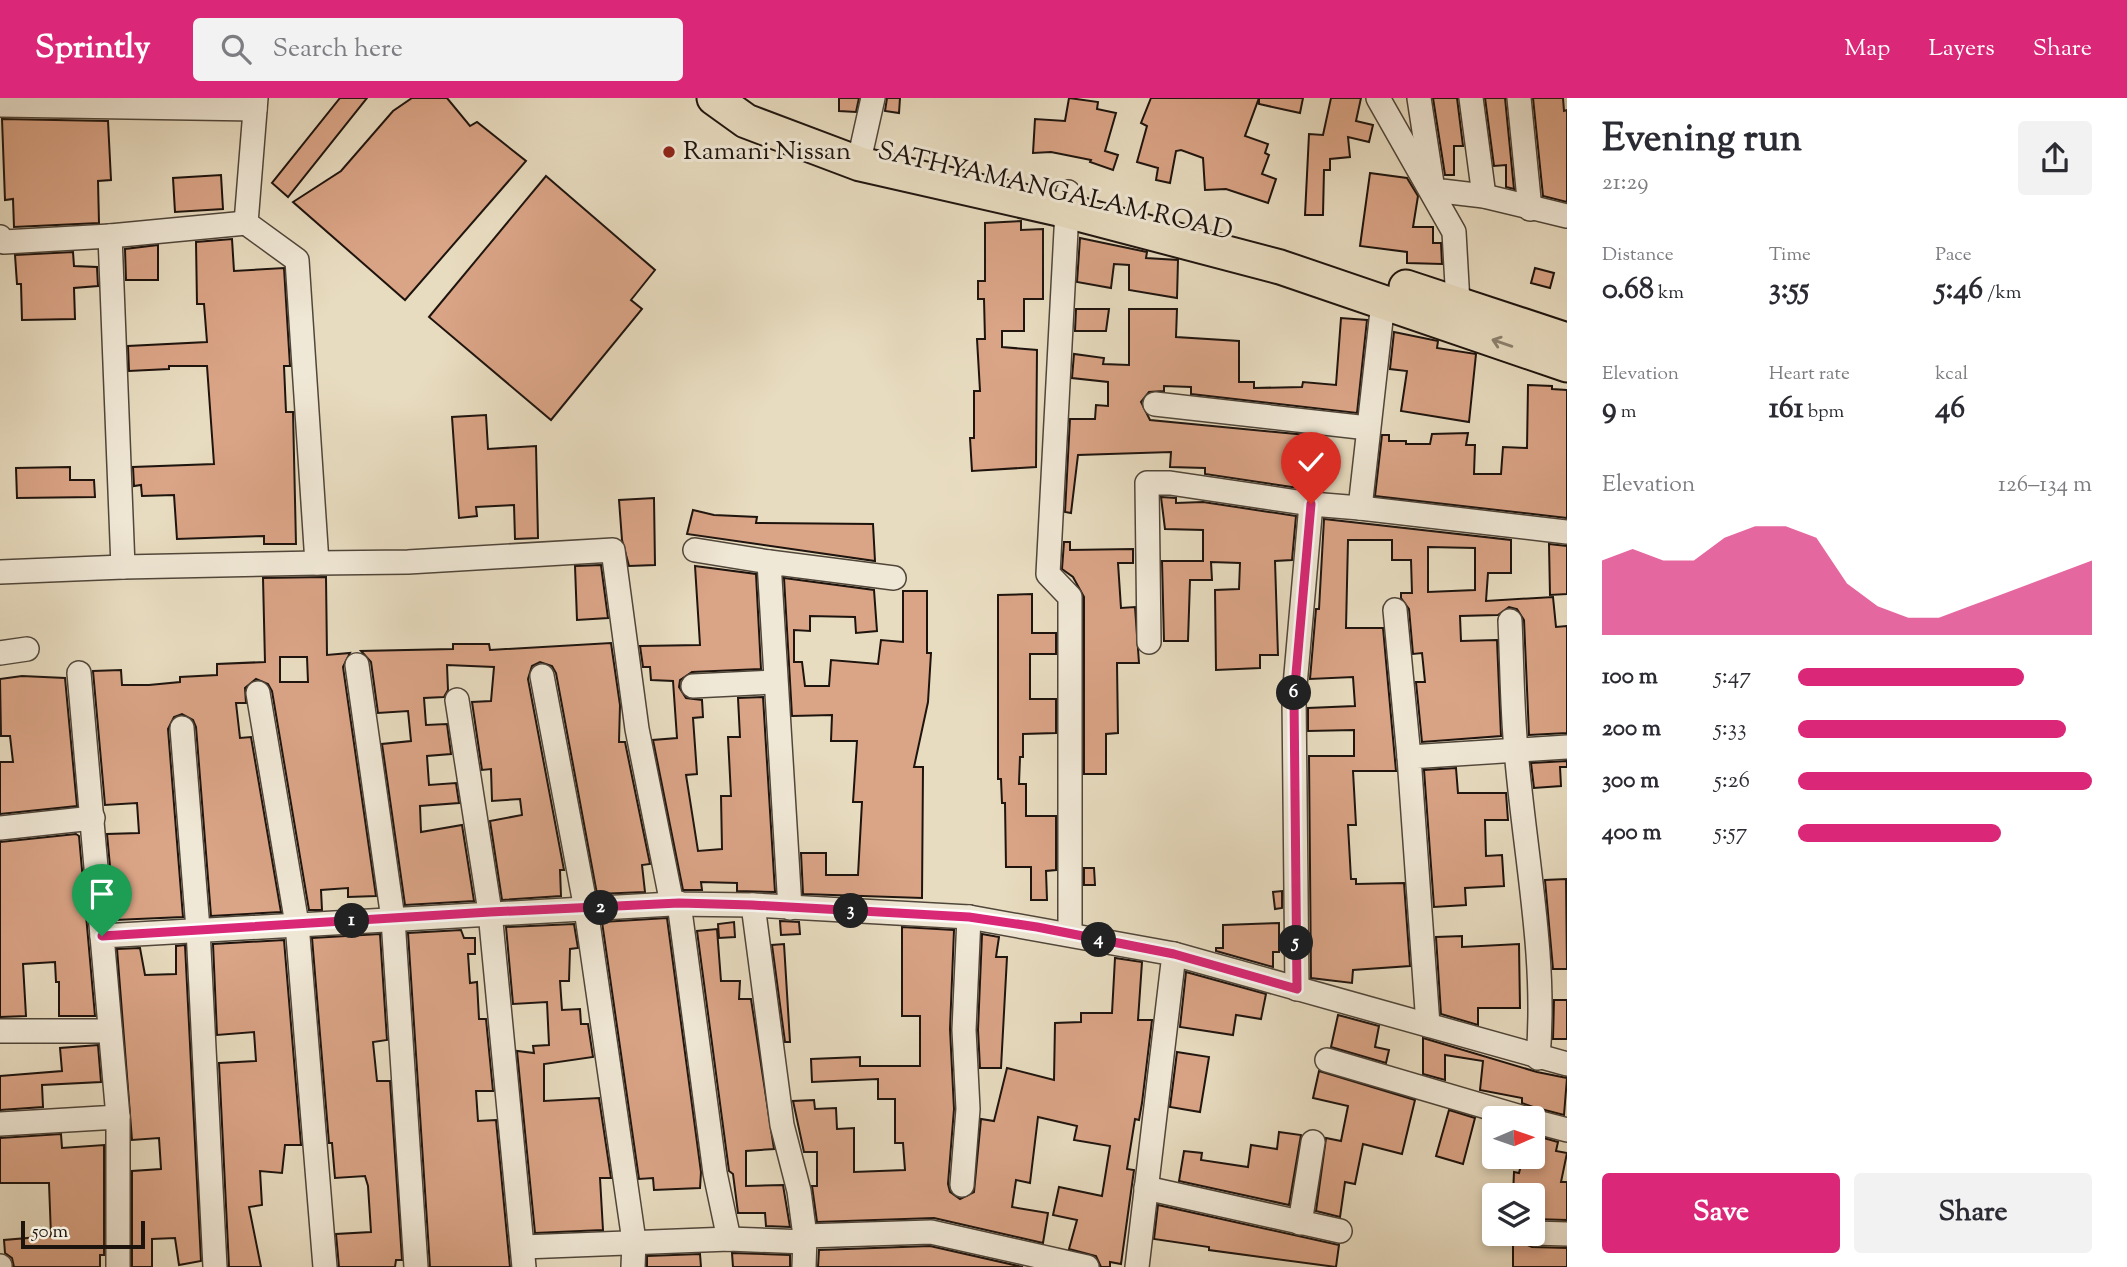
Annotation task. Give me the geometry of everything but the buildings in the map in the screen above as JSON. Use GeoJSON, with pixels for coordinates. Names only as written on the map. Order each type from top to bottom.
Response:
{"type":"FeatureCollection","features":[{"type":"Feature","properties":{"kind":"highway"},"geometry":{"type":"LineString","coordinates":[[714,98],[746,121],[860,164],[1068,202],[1280,267],[1567,365]]}},
{"type":"Feature","properties":{"kind":"highway","name":"SATHYAMANGALAM ROAD"},"geometry":{"type":"LineString","coordinates":[[746,98],[788,120],[862,147],[1068,202],[1175,215],[1458,303],[1567,340]]}},
{"type":"Feature","properties":{"kind":"street"},"geometry":{"type":"LineString","coordinates":[[862,147],[873,98]]}},
{"type":"Feature","properties":{"kind":"street"},"geometry":{"type":"LineString","coordinates":[[1378,98],[1433,190],[1454,232],[1458,303]]}},
{"type":"Feature","properties":{"kind":"street"},"geometry":{"type":"LineString","coordinates":[[1419,98],[1433,190]]}},
{"type":"Feature","properties":{"kind":"street"},"geometry":{"type":"LineString","coordinates":[[1471,98],[1484,197]]}},
{"type":"Feature","properties":{"kind":"street"},"geometry":{"type":"LineString","coordinates":[[1519,98],[1530,209]]}},
{"type":"Feature","properties":{"kind":"street"},"geometry":{"type":"LineString","coordinates":[[0,105],[256,104],[246,223]]}},
{"type":"Feature","properties":{"kind":"street"},"geometry":{"type":"LineString","coordinates":[[1433,190],[1484,197],[1567,216]]}},
{"type":"Feature","properties":{"kind":"street"},"geometry":{"type":"LineString","coordinates":[[1068,202],[1048,574],[1070,597],[1070,934]]}},
{"type":"Feature","properties":{"kind":"street"},"geometry":{"type":"LineString","coordinates":[[0,237],[4,242],[110,236],[246,223],[297,260],[317,563]]}},
{"type":"Feature","properties":{"kind":"street"},"geometry":{"type":"LineString","coordinates":[[110,236],[123,567]]}},
{"type":"Feature","properties":{"kind":"street"},"geometry":{"type":"LineString","coordinates":[[1360,509],[1383,302]]}},
{"type":"Feature","properties":{"kind":"street"},"geometry":{"type":"LineString","coordinates":[[1155,404],[1368,428]]}},
{"type":"Feature","properties":{"kind":"street"},"geometry":{"type":"LineString","coordinates":[[1149,642],[1147,483],[1170,483],[1311,504],[1567,532]]}},
{"type":"Feature","properties":{"kind":"street"},"geometry":{"type":"LineString","coordinates":[[1297,989],[1294,697],[1311,504]]}},
{"type":"Feature","properties":{"kind":"street"},"geometry":{"type":"LineString","coordinates":[[0,572],[408,562],[613,550],[637,729],[675,904],[715,1173],[729,1239]]}},
{"type":"Feature","properties":{"kind":"street"},"geometry":{"type":"LineString","coordinates":[[695,550],[894,578]]}},
{"type":"Feature","properties":{"kind":"street"},"geometry":{"type":"LineString","coordinates":[[769,562],[774,682],[790,908]]}},
{"type":"Feature","properties":{"kind":"street"},"geometry":{"type":"LineString","coordinates":[[1395,610],[1409,757],[1428,1025]]}},
{"type":"Feature","properties":{"kind":"street"},"geometry":{"type":"LineString","coordinates":[[1510,621],[1516,749],[1533,898],[1541,1027],[1538,1058]]}},
{"type":"Feature","properties":{"kind":"street"},"geometry":{"type":"LineString","coordinates":[[0,653],[27,649]]}},
{"type":"Feature","properties":{"kind":"street"},"geometry":{"type":"LineString","coordinates":[[357,665],[393,919],[416,1267]]}},
{"type":"Feature","properties":{"kind":"street"},"geometry":{"type":"LineString","coordinates":[[79,673],[118,1117],[118,1267]]}},
{"type":"Feature","properties":{"kind":"street"},"geometry":{"type":"LineString","coordinates":[[542,676],[586,909],[634,1241],[634,1267]]}},
{"type":"Feature","properties":{"kind":"street"},"geometry":{"type":"LineString","coordinates":[[693,686],[774,682]]}},
{"type":"Feature","properties":{"kind":"street"},"geometry":{"type":"LineString","coordinates":[[258,693],[297,924],[325,1267]]}},
{"type":"Feature","properties":{"kind":"street"},"geometry":{"type":"LineString","coordinates":[[457,700],[490,912],[524,1257],[634,1241],[805,1239],[931,1232],[1087,1267]]}},
{"type":"Feature","properties":{"kind":"street"},"geometry":{"type":"LineString","coordinates":[[182,728],[198,929],[215,1267]]}},
{"type":"Feature","properties":{"kind":"street"},"geometry":{"type":"LineString","coordinates":[[1409,757],[1567,747]]}},
{"type":"Feature","properties":{"kind":"street"},"geometry":{"type":"LineString","coordinates":[[0,828],[93,818]]}},
{"type":"Feature","properties":{"kind":"street"},"geometry":{"type":"LineString","coordinates":[[102,936],[490,912],[675,904],[752,905],[969,917],[1174,954],[1567,1064]]}},
{"type":"Feature","properties":{"kind":"street"},"geometry":{"type":"LineString","coordinates":[[752,905],[782,1125],[799,1191],[805,1239],[804,1267]]}},
{"type":"Feature","properties":{"kind":"street"},"geometry":{"type":"LineString","coordinates":[[961,1185],[968,1109],[964,1030],[969,917]]}},
{"type":"Feature","properties":{"kind":"street"},"geometry":{"type":"LineString","coordinates":[[1137,1267],[1174,954]]}},
{"type":"Feature","properties":{"kind":"street"},"geometry":{"type":"LineString","coordinates":[[0,1031],[110,1031]]}},
{"type":"Feature","properties":{"kind":"street"},"geometry":{"type":"LineString","coordinates":[[1327,1060],[1483,1106]]}},
{"type":"Feature","properties":{"kind":"street"},"geometry":{"type":"LineString","coordinates":[[0,1124],[118,1117]]}},
{"type":"Feature","properties":{"kind":"street"},"geometry":{"type":"LineString","coordinates":[[1545,1124],[1567,1129]]}},
{"type":"Feature","properties":{"kind":"street"},"geometry":{"type":"LineString","coordinates":[[1300,1223],[1313,1142]]}},
{"type":"Feature","properties":{"kind":"street"},"geometry":{"type":"LineString","coordinates":[[1146,1188],[1340,1231]]}},
{"type":"Feature","properties":{"kind":"street"},"geometry":{"type":"LineString","coordinates":[[1545,1233],[1567,1234]]}},
{"type":"Feature","properties":{"kind":"place","name":"Ramani Nissan"},"geometry":{"type":"Point","coordinates":[669,152]}},
{"type":"Feature","properties":{"kind":"route"},"geometry":{"type":"LineString","coordinates":[[102,936],[490,912],[679,903],[752,905],[969,917],[1037,927],[1174,954],[1297,989],[1294,697],[1311,504]]}}]}
